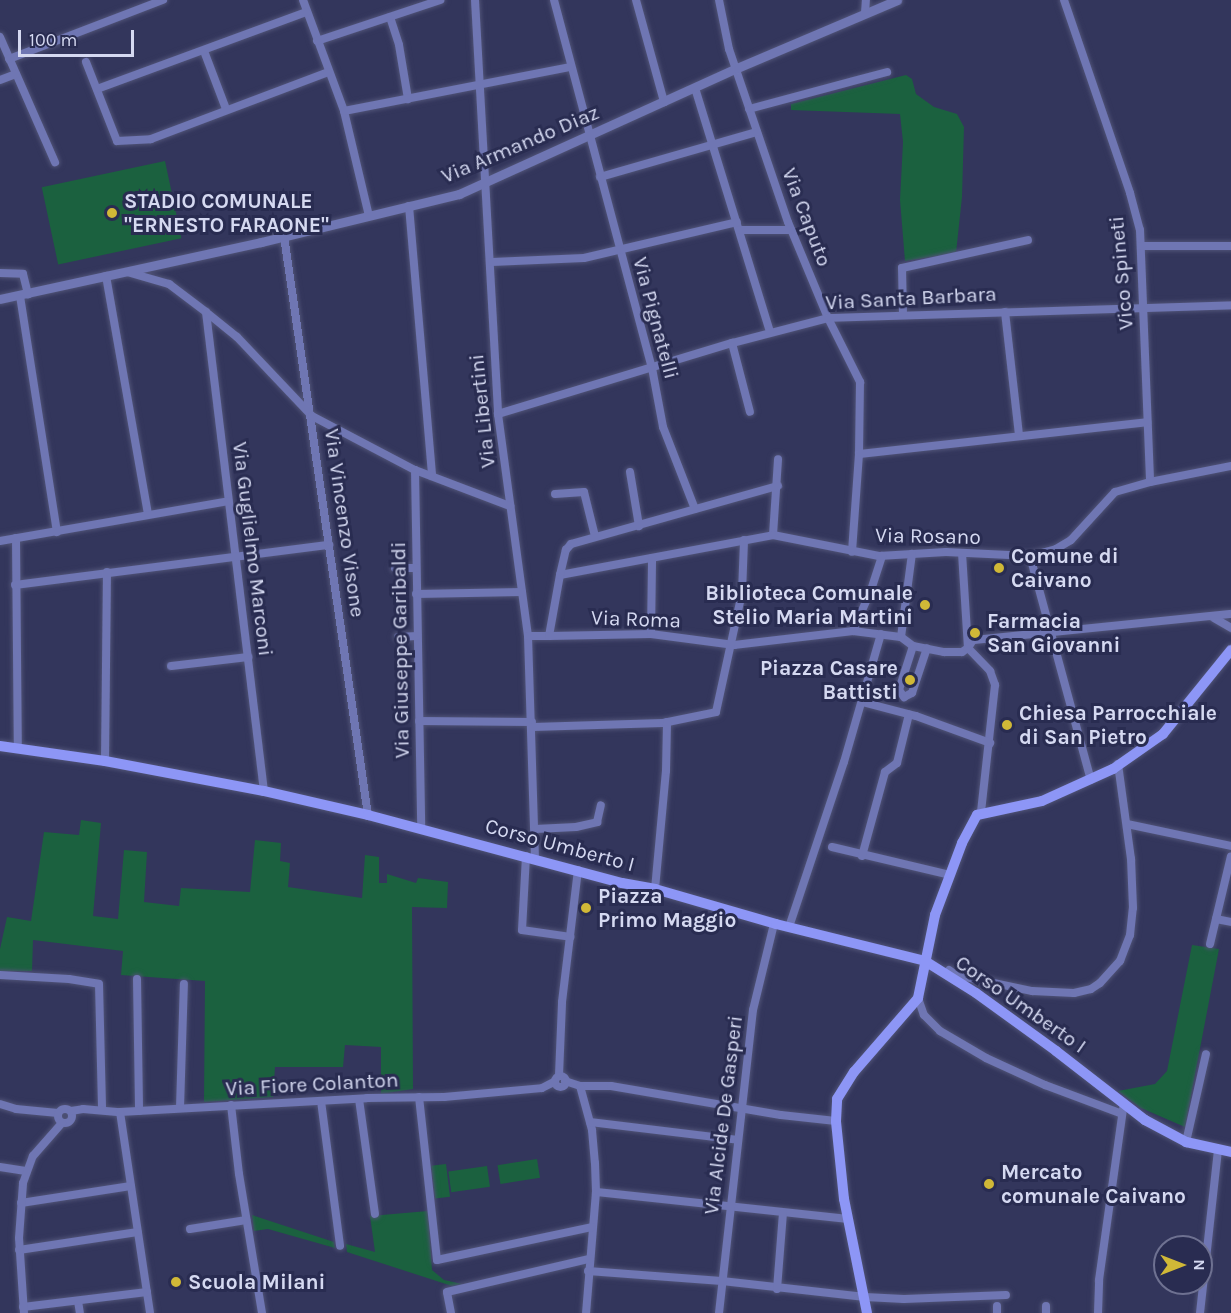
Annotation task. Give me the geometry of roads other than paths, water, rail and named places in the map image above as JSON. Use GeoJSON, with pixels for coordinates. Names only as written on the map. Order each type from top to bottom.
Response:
{"type":"FeatureCollection","features":[{"type":"Feature","properties":{"kind":"main road"},"geometry":{"type":"LineString","coordinates":[[867,1313],[847,1219],[836,1120],[837,1098],[843,1085],[918,998],[929,936],[962,843],[977,815],[981,812],[1042,801],[1091,780],[1118,764],[1163,734],[1231,650]]}},
{"type":"Feature","properties":{"kind":"main road","name":"Corso Umberto I"},"geometry":{"type":"LineString","coordinates":[[0,746],[105,761],[264,791],[368,815],[622,883],[654,889],[774,924],[926,961],[976,993],[1123,1109],[1186,1142],[1231,1152]]}},
{"type":"Feature","properties":{"kind":"street"},"geometry":{"type":"LineString","coordinates":[[9,59],[163,0]]}},
{"type":"Feature","properties":{"kind":"street"},"geometry":{"type":"LineString","coordinates":[[303,0],[344,111],[369,216]]}},
{"type":"Feature","properties":{"kind":"street"},"geometry":{"type":"LineString","coordinates":[[317,41],[440,0]]}},
{"type":"Feature","properties":{"kind":"street","name":"Via Libertini"},"geometry":{"type":"LineString","coordinates":[[475,0],[492,262],[498,414],[528,636],[533,725],[535,829],[522,930],[571,937]]}},
{"type":"Feature","properties":{"kind":"street","name":"Via Pignatelli"},"geometry":{"type":"LineString","coordinates":[[554,0],[618,249],[652,368],[663,427],[695,509]]}},
{"type":"Feature","properties":{"kind":"street"},"geometry":{"type":"LineString","coordinates":[[636,0],[664,102]]}},
{"type":"Feature","properties":{"kind":"street","name":"Via Caputo"},"geometry":{"type":"LineString","coordinates":[[719,0],[729,50],[791,230],[828,318],[860,382],[859,454],[852,552]]}},
{"type":"Feature","properties":{"kind":"street"},"geometry":{"type":"LineString","coordinates":[[865,13],[866,0]]}},
{"type":"Feature","properties":{"kind":"street","name":"Via Armando Diaz"},"geometry":{"type":"LineString","coordinates":[[0,299],[127,272],[459,194],[737,68],[897,0]]}},
{"type":"Feature","properties":{"kind":"street","name":"Vico Spineti"},"geometry":{"type":"LineString","coordinates":[[1064,0],[1130,193],[1140,230],[1150,482]]}},
{"type":"Feature","properties":{"kind":"street"},"geometry":{"type":"LineString","coordinates":[[97,89],[306,12]]}},
{"type":"Feature","properties":{"kind":"street"},"geometry":{"type":"LineString","coordinates":[[390,17],[399,45],[408,99]]}},
{"type":"Feature","properties":{"kind":"street"},"geometry":{"type":"LineString","coordinates":[[0,37],[55,162]]}},
{"type":"Feature","properties":{"kind":"street"},"geometry":{"type":"LineString","coordinates":[[204,51],[226,109]]}},
{"type":"Feature","properties":{"kind":"street"},"geometry":{"type":"LineString","coordinates":[[86,62],[117,141],[151,139],[328,72]]}},
{"type":"Feature","properties":{"kind":"street"},"geometry":{"type":"LineString","coordinates":[[344,111],[571,67]]}},
{"type":"Feature","properties":{"kind":"street"},"geometry":{"type":"LineString","coordinates":[[749,109],[887,72]]}},
{"type":"Feature","properties":{"kind":"street"},"geometry":{"type":"LineString","coordinates":[[0,80],[16,74]]}},
{"type":"Feature","properties":{"kind":"street"},"geometry":{"type":"LineString","coordinates":[[695,88],[770,332]]}},
{"type":"Feature","properties":{"kind":"street"},"geometry":{"type":"LineString","coordinates":[[600,177],[757,132]]}},
{"type":"Feature","properties":{"kind":"street"},"geometry":{"type":"LineString","coordinates":[[409,206],[432,476]]}},
{"type":"Feature","properties":{"kind":"street"},"geometry":{"type":"LineString","coordinates":[[492,262],[584,258],[618,249],[738,226],[791,230]]}},
{"type":"Feature","properties":{"kind":"street","name":"Via Vincenzo Visone"},"geometry":{"type":"LineString","coordinates":[[284,236],[312,416],[368,815]]}},
{"type":"Feature","properties":{"kind":"street"},"geometry":{"type":"LineString","coordinates":[[903,315],[902,268],[1028,240]]}},
{"type":"Feature","properties":{"kind":"street"},"geometry":{"type":"LineString","coordinates":[[1141,246],[1231,246]]}},
{"type":"Feature","properties":{"kind":"street"},"geometry":{"type":"LineString","coordinates":[[127,272],[169,284],[206,312],[237,337],[312,416],[415,470],[510,506]]}},
{"type":"Feature","properties":{"kind":"street"},"geometry":{"type":"LineString","coordinates":[[0,273],[23,274],[57,532]]}},
{"type":"Feature","properties":{"kind":"street"},"geometry":{"type":"LineString","coordinates":[[106,276],[148,513]]}},
{"type":"Feature","properties":{"kind":"street","name":"Via Santa Barbara"},"geometry":{"type":"LineString","coordinates":[[498,414],[732,343],[828,318],[1231,305]]}},
{"type":"Feature","properties":{"kind":"street","name":"Via Guglielmo Marconi"},"geometry":{"type":"LineString","coordinates":[[206,312],[264,791]]}},
{"type":"Feature","properties":{"kind":"street"},"geometry":{"type":"LineString","coordinates":[[1005,312],[1019,435]]}},
{"type":"Feature","properties":{"kind":"street"},"geometry":{"type":"LineString","coordinates":[[732,343],[750,412]]}},
{"type":"Feature","properties":{"kind":"street"},"geometry":{"type":"LineString","coordinates":[[859,454],[1147,422]]}},
{"type":"Feature","properties":{"kind":"street"},"geometry":{"type":"LineString","coordinates":[[773,535],[778,459]]}},
{"type":"Feature","properties":{"kind":"street","name":"Via Rosano"},"geometry":{"type":"LineString","coordinates":[[560,575],[773,535],[882,556],[962,553],[1030,556],[1056,549],[1071,540],[1115,492],[1150,482],[1231,466]]}},
{"type":"Feature","properties":{"kind":"street","name":"Via Giuseppe Garibaldi"},"geometry":{"type":"LineString","coordinates":[[415,470],[421,829]]}},
{"type":"Feature","properties":{"kind":"street"},"geometry":{"type":"LineString","coordinates":[[630,472],[639,526]]}},
{"type":"Feature","properties":{"kind":"street"},"geometry":{"type":"LineString","coordinates":[[549,636],[560,575],[571,544],[778,486]]}},
{"type":"Feature","properties":{"kind":"street"},"geometry":{"type":"LineString","coordinates":[[555,494],[584,492],[595,536]]}},
{"type":"Feature","properties":{"kind":"street"},"geometry":{"type":"LineString","coordinates":[[0,541],[148,513],[229,501]]}},
{"type":"Feature","properties":{"kind":"street"},"geometry":{"type":"LineString","coordinates":[[16,538],[18,749]]}},
{"type":"Feature","properties":{"kind":"street"},"geometry":{"type":"LineString","coordinates":[[419,721],[533,725],[666,722],[716,712],[742,593],[744,540]]}},
{"type":"Feature","properties":{"kind":"street"},"geometry":{"type":"LineString","coordinates":[[15,585],[330,545]]}},
{"type":"Feature","properties":{"kind":"street"},"geometry":{"type":"LineString","coordinates":[[962,553],[968,648],[994,678],[995,698],[981,812]]}},
{"type":"Feature","properties":{"kind":"street"},"geometry":{"type":"LineString","coordinates":[[901,637],[912,554]]}},
{"type":"Feature","properties":{"kind":"street"},"geometry":{"type":"LineString","coordinates":[[853,631],[871,590],[882,556]]}},
{"type":"Feature","properties":{"kind":"street"},"geometry":{"type":"LineString","coordinates":[[1030,556],[1091,780]]}},
{"type":"Feature","properties":{"kind":"street"},"geometry":{"type":"LineString","coordinates":[[651,634],[652,558]]}},
{"type":"Feature","properties":{"kind":"street"},"geometry":{"type":"LineString","coordinates":[[395,568],[416,568]]}},
{"type":"Feature","properties":{"kind":"street"},"geometry":{"type":"LineString","coordinates":[[105,761],[107,572]]}},
{"type":"Feature","properties":{"kind":"street"},"geometry":{"type":"LineString","coordinates":[[416,594],[522,592]]}},
{"type":"Feature","properties":{"kind":"street"},"geometry":{"type":"LineString","coordinates":[[1050,632],[1214,618],[1231,614]]}},
{"type":"Feature","properties":{"kind":"street"},"geometry":{"type":"LineString","coordinates":[[1214,618],[1231,628]]}},
{"type":"Feature","properties":{"kind":"street","name":"Via Roma"},"geometry":{"type":"LineString","coordinates":[[528,636],[651,634],[730,645],[853,631],[901,637],[913,646],[956,652],[968,648],[973,640],[1050,632]]}},
{"type":"Feature","properties":{"kind":"street"},"geometry":{"type":"LineString","coordinates":[[789,927],[818,843],[881,634]]}},
{"type":"Feature","properties":{"kind":"street"},"geometry":{"type":"LineString","coordinates":[[398,638],[417,636]]}},
{"type":"Feature","properties":{"kind":"street"},"geometry":{"type":"LineString","coordinates":[[913,646],[899,690],[904,697],[912,693],[927,648]]}},
{"type":"Feature","properties":{"kind":"street"},"geometry":{"type":"LineString","coordinates":[[171,666],[248,657]]}},
{"type":"Feature","properties":{"kind":"street"},"geometry":{"type":"LineString","coordinates":[[862,702],[909,714],[990,743]]}},
{"type":"Feature","properties":{"kind":"street"},"geometry":{"type":"LineString","coordinates":[[862,856],[885,772],[897,763],[909,714]]}},
{"type":"Feature","properties":{"kind":"street"},"geometry":{"type":"LineString","coordinates":[[654,889],[666,771],[666,722]]}},
{"type":"Feature","properties":{"kind":"street"},"geometry":{"type":"LineString","coordinates":[[926,961],[940,965],[956,975],[1032,991],[1074,993],[1091,989],[1100,983],[1120,962],[1130,935],[1133,908],[1127,824],[1118,764]]}},
{"type":"Feature","properties":{"kind":"street"},"geometry":{"type":"LineString","coordinates":[[535,829],[576,827],[597,822],[601,806]]}},
{"type":"Feature","properties":{"kind":"street"},"geometry":{"type":"LineString","coordinates":[[1127,824],[1231,846]]}},
{"type":"Feature","properties":{"kind":"street"},"geometry":{"type":"LineString","coordinates":[[818,843],[862,856],[950,875]]}},
{"type":"Feature","properties":{"kind":"street"},"geometry":{"type":"LineString","coordinates":[[1210,944],[1231,856]]}},
{"type":"Feature","properties":{"kind":"street"},"geometry":{"type":"LineString","coordinates":[[578,870],[562,1002],[559,1080],[580,1086],[611,1086],[836,1120]]}},
{"type":"Feature","properties":{"kind":"street"},"geometry":{"type":"LineString","coordinates":[[1216,919],[1231,922]]}},
{"type":"Feature","properties":{"kind":"street","name":"Via Alcide De Gasperi"},"geometry":{"type":"LineString","coordinates":[[718,1313],[753,1010],[774,924]]}},
{"type":"Feature","properties":{"kind":"street"},"geometry":{"type":"LineString","coordinates":[[0,975],[69,979],[99,984],[102,1109]]}},
{"type":"Feature","properties":{"kind":"street"},"geometry":{"type":"LineString","coordinates":[[137,979],[139,1110]]}},
{"type":"Feature","properties":{"kind":"street"},"geometry":{"type":"LineString","coordinates":[[180,1108],[183,984]]}},
{"type":"Feature","properties":{"kind":"street"},"geometry":{"type":"LineString","coordinates":[[918,998],[924,1015],[940,1031],[986,1058],[1045,1085],[1123,1109],[1099,1280],[1098,1313]]}},
{"type":"Feature","properties":{"kind":"street"},"geometry":{"type":"LineString","coordinates":[[1186,1142],[1206,1054]]}},
{"type":"Feature","properties":{"kind":"street","name":"Via Fiore Colanton"},"geometry":{"type":"LineString","coordinates":[[0,1104],[16,1109],[58,1113],[64,1109],[70,1111],[102,1109],[120,1112],[524,1091],[542,1088],[559,1080]]}},
{"type":"Feature","properties":{"kind":"street"},"geometry":{"type":"LineString","coordinates":[[580,1086],[590,1122],[596,1192],[586,1313]]}},
{"type":"Feature","properties":{"kind":"street"},"geometry":{"type":"LineString","coordinates":[[419,1097],[437,1260],[592,1227]]}},
{"type":"Feature","properties":{"kind":"street"},"geometry":{"type":"LineString","coordinates":[[359,1099],[375,1214]]}},
{"type":"Feature","properties":{"kind":"street"},"geometry":{"type":"LineString","coordinates":[[321,1101],[340,1246]]}},
{"type":"Feature","properties":{"kind":"street"},"geometry":{"type":"LineString","coordinates":[[231,1105],[246,1220],[262,1313]]}},
{"type":"Feature","properties":{"kind":"street"},"geometry":{"type":"LineString","coordinates":[[70,1111],[71,1120],[63,1123],[33,1156],[26,1171],[21,1203],[19,1250],[23,1310],[147,1292]]}},
{"type":"Feature","properties":{"kind":"street"},"geometry":{"type":"LineString","coordinates":[[120,1112],[150,1313]]}},
{"type":"Feature","properties":{"kind":"street"},"geometry":{"type":"LineString","coordinates":[[58,1113],[63,1123]]}},
{"type":"Feature","properties":{"kind":"street"},"geometry":{"type":"LineString","coordinates":[[590,1122],[738,1140]]}},
{"type":"Feature","properties":{"kind":"street"},"geometry":{"type":"LineString","coordinates":[[1200,1313],[1218,1150]]}},
{"type":"Feature","properties":{"kind":"street"},"geometry":{"type":"LineString","coordinates":[[0,1167],[26,1171]]}},
{"type":"Feature","properties":{"kind":"street"},"geometry":{"type":"LineString","coordinates":[[21,1203],[131,1186]]}},
{"type":"Feature","properties":{"kind":"street"},"geometry":{"type":"LineString","coordinates":[[596,1192],[847,1219]]}},
{"type":"Feature","properties":{"kind":"street"},"geometry":{"type":"LineString","coordinates":[[777,1289],[783,1213]]}},
{"type":"Feature","properties":{"kind":"street"},"geometry":{"type":"LineString","coordinates":[[190,1229],[246,1220]]}},
{"type":"Feature","properties":{"kind":"street"},"geometry":{"type":"LineString","coordinates":[[19,1250],[138,1232]]}},
{"type":"Feature","properties":{"kind":"street"},"geometry":{"type":"LineString","coordinates":[[451,1313],[447,1292],[589,1259]]}},
{"type":"Feature","properties":{"kind":"street"},"geometry":{"type":"LineString","coordinates":[[588,1271],[722,1281],[777,1289],[865,1297],[904,1299],[1006,1295]]}},
{"type":"Feature","properties":{"kind":"street"},"geometry":{"type":"LineString","coordinates":[[78,1301],[80,1313]]}},
{"type":"Feature","properties":{"kind":"place","name":"STADIO COMUNALE \"ERNESTO FARAONE\""},"geometry":{"type":"Point","coordinates":[112,213]}},
{"type":"Feature","properties":{"kind":"place","name":"Comune di Caivano"},"geometry":{"type":"Point","coordinates":[999,568]}},
{"type":"Feature","properties":{"kind":"place","name":"Biblioteca Comunale Stelio Maria Martini"},"geometry":{"type":"Point","coordinates":[925,605]}},
{"type":"Feature","properties":{"kind":"place","name":"Farmacia San Giovanni"},"geometry":{"type":"Point","coordinates":[975,633]}},
{"type":"Feature","properties":{"kind":"place","name":"Piazza Casare Battisti"},"geometry":{"type":"Point","coordinates":[910,680]}},
{"type":"Feature","properties":{"kind":"place","name":"Chiesa Parrocchiale di San Pietro"},"geometry":{"type":"Point","coordinates":[1007,725]}},
{"type":"Feature","properties":{"kind":"place","name":"Piazza Primo Maggio"},"geometry":{"type":"Point","coordinates":[586,908]}},
{"type":"Feature","properties":{"kind":"place","name":"Mercato comunale Caivano"},"geometry":{"type":"Point","coordinates":[989,1184]}},
{"type":"Feature","properties":{"kind":"place","name":"Scuola Milani"},"geometry":{"type":"Point","coordinates":[176,1282]}}]}
